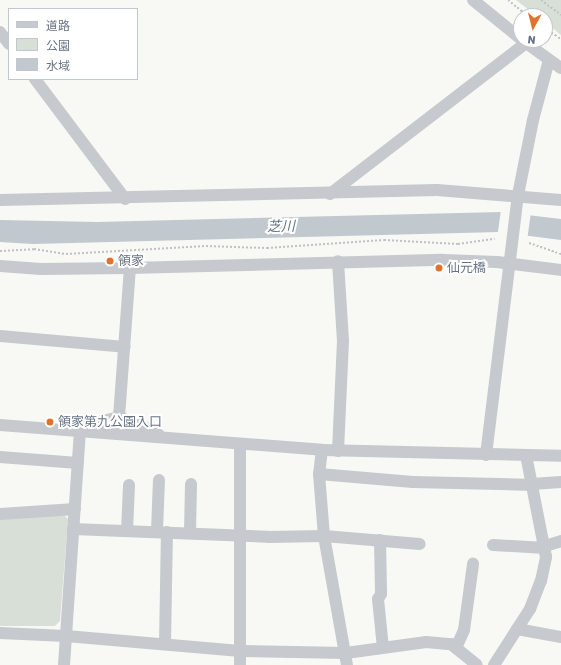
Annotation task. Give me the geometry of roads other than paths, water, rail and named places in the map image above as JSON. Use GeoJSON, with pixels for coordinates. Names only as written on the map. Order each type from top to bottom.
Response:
{"type":"FeatureCollection","features":[{"type":"Feature","properties":{"kind":"street"},"geometry":{"type":"LineString","coordinates":[[473,0],[513,33]]}},
{"type":"Feature","properties":{"kind":"street"},"geometry":{"type":"LineString","coordinates":[[0,32],[8,43]]}},
{"type":"Feature","properties":{"kind":"street"},"geometry":{"type":"LineString","coordinates":[[330,194],[514,48]]}},
{"type":"Feature","properties":{"kind":"street"},"geometry":{"type":"LineString","coordinates":[[533,48],[561,68]]}},
{"type":"Feature","properties":{"kind":"street"},"geometry":{"type":"LineString","coordinates":[[486,455],[518,199],[533,120],[549,60]]}},
{"type":"Feature","properties":{"kind":"street"},"geometry":{"type":"LineString","coordinates":[[36,80],[125,199]]}},
{"type":"Feature","properties":{"kind":"street"},"geometry":{"type":"LineString","coordinates":[[0,200],[125,199],[437,190],[518,199],[561,200]]}},
{"type":"Feature","properties":{"kind":"street"},"geometry":{"type":"LineString","coordinates":[[0,266],[41,269],[130,268],[338,261],[510,258],[561,270]]}},
{"type":"Feature","properties":{"kind":"street"},"geometry":{"type":"LineString","coordinates":[[338,261],[343,341],[338,451]]}},
{"type":"Feature","properties":{"kind":"street"},"geometry":{"type":"LineString","coordinates":[[119,417],[130,268]]}},
{"type":"Feature","properties":{"kind":"street"},"geometry":{"type":"LineString","coordinates":[[0,336],[125,347]]}},
{"type":"Feature","properties":{"kind":"street"},"geometry":{"type":"LineString","coordinates":[[64,665],[80,432],[87,425],[119,417],[156,432],[162,438]]}},
{"type":"Feature","properties":{"kind":"street"},"geometry":{"type":"LineString","coordinates":[[0,425],[338,451],[561,456]]}},
{"type":"Feature","properties":{"kind":"street"},"geometry":{"type":"LineString","coordinates":[[240,444],[242,534],[240,665]]}},
{"type":"Feature","properties":{"kind":"street"},"geometry":{"type":"LineString","coordinates":[[322,450],[319,474],[324,536],[347,659]]}},
{"type":"Feature","properties":{"kind":"street"},"geometry":{"type":"LineString","coordinates":[[494,665],[530,609],[541,581],[545,547],[526,455]]}},
{"type":"Feature","properties":{"kind":"street"},"geometry":{"type":"LineString","coordinates":[[0,457],[78,463]]}},
{"type":"Feature","properties":{"kind":"street"},"geometry":{"type":"LineString","coordinates":[[319,474],[414,482],[532,485],[561,482]]}},
{"type":"Feature","properties":{"kind":"street"},"geometry":{"type":"LineString","coordinates":[[159,480],[165,644]]}},
{"type":"Feature","properties":{"kind":"street"},"geometry":{"type":"LineString","coordinates":[[190,532],[191,484]]}},
{"type":"Feature","properties":{"kind":"street"},"geometry":{"type":"LineString","coordinates":[[127,531],[129,485]]}},
{"type":"Feature","properties":{"kind":"street"},"geometry":{"type":"LineString","coordinates":[[0,514],[75,509]]}},
{"type":"Feature","properties":{"kind":"street"},"geometry":{"type":"LineString","coordinates":[[73,529],[242,534],[268,537],[324,536],[420,544]]}},
{"type":"Feature","properties":{"kind":"street"},"geometry":{"type":"LineString","coordinates":[[380,540],[381,594],[378,599],[383,648]]}},
{"type":"Feature","properties":{"kind":"street"},"geometry":{"type":"LineString","coordinates":[[493,545],[545,547],[561,541]]}},
{"type":"Feature","properties":{"kind":"street"},"geometry":{"type":"LineString","coordinates":[[456,648],[464,630],[473,564]]}},
{"type":"Feature","properties":{"kind":"street"},"geometry":{"type":"LineString","coordinates":[[517,629],[561,637]]}},
{"type":"Feature","properties":{"kind":"street"},"geometry":{"type":"LineString","coordinates":[[0,633],[66,636],[347,659],[383,648],[426,642],[451,644],[477,665]]}},
{"type":"Feature","properties":{"kind":"water","name":"芝川"},"geometry":{"type":"Polygon","coordinates":[[[501,212],[561,219],[561,240],[499,232],[33,244],[0,242],[0,220],[97,222],[501,212]]]}},
{"type":"Feature","properties":{"kind":"place","name":"領家"},"geometry":{"type":"Point","coordinates":[110,261]}},
{"type":"Feature","properties":{"kind":"place","name":"仙元橋"},"geometry":{"type":"Point","coordinates":[439,268]}},
{"type":"Feature","properties":{"kind":"place","name":"領家第九公園入口"},"geometry":{"type":"Point","coordinates":[50,422]}}]}
